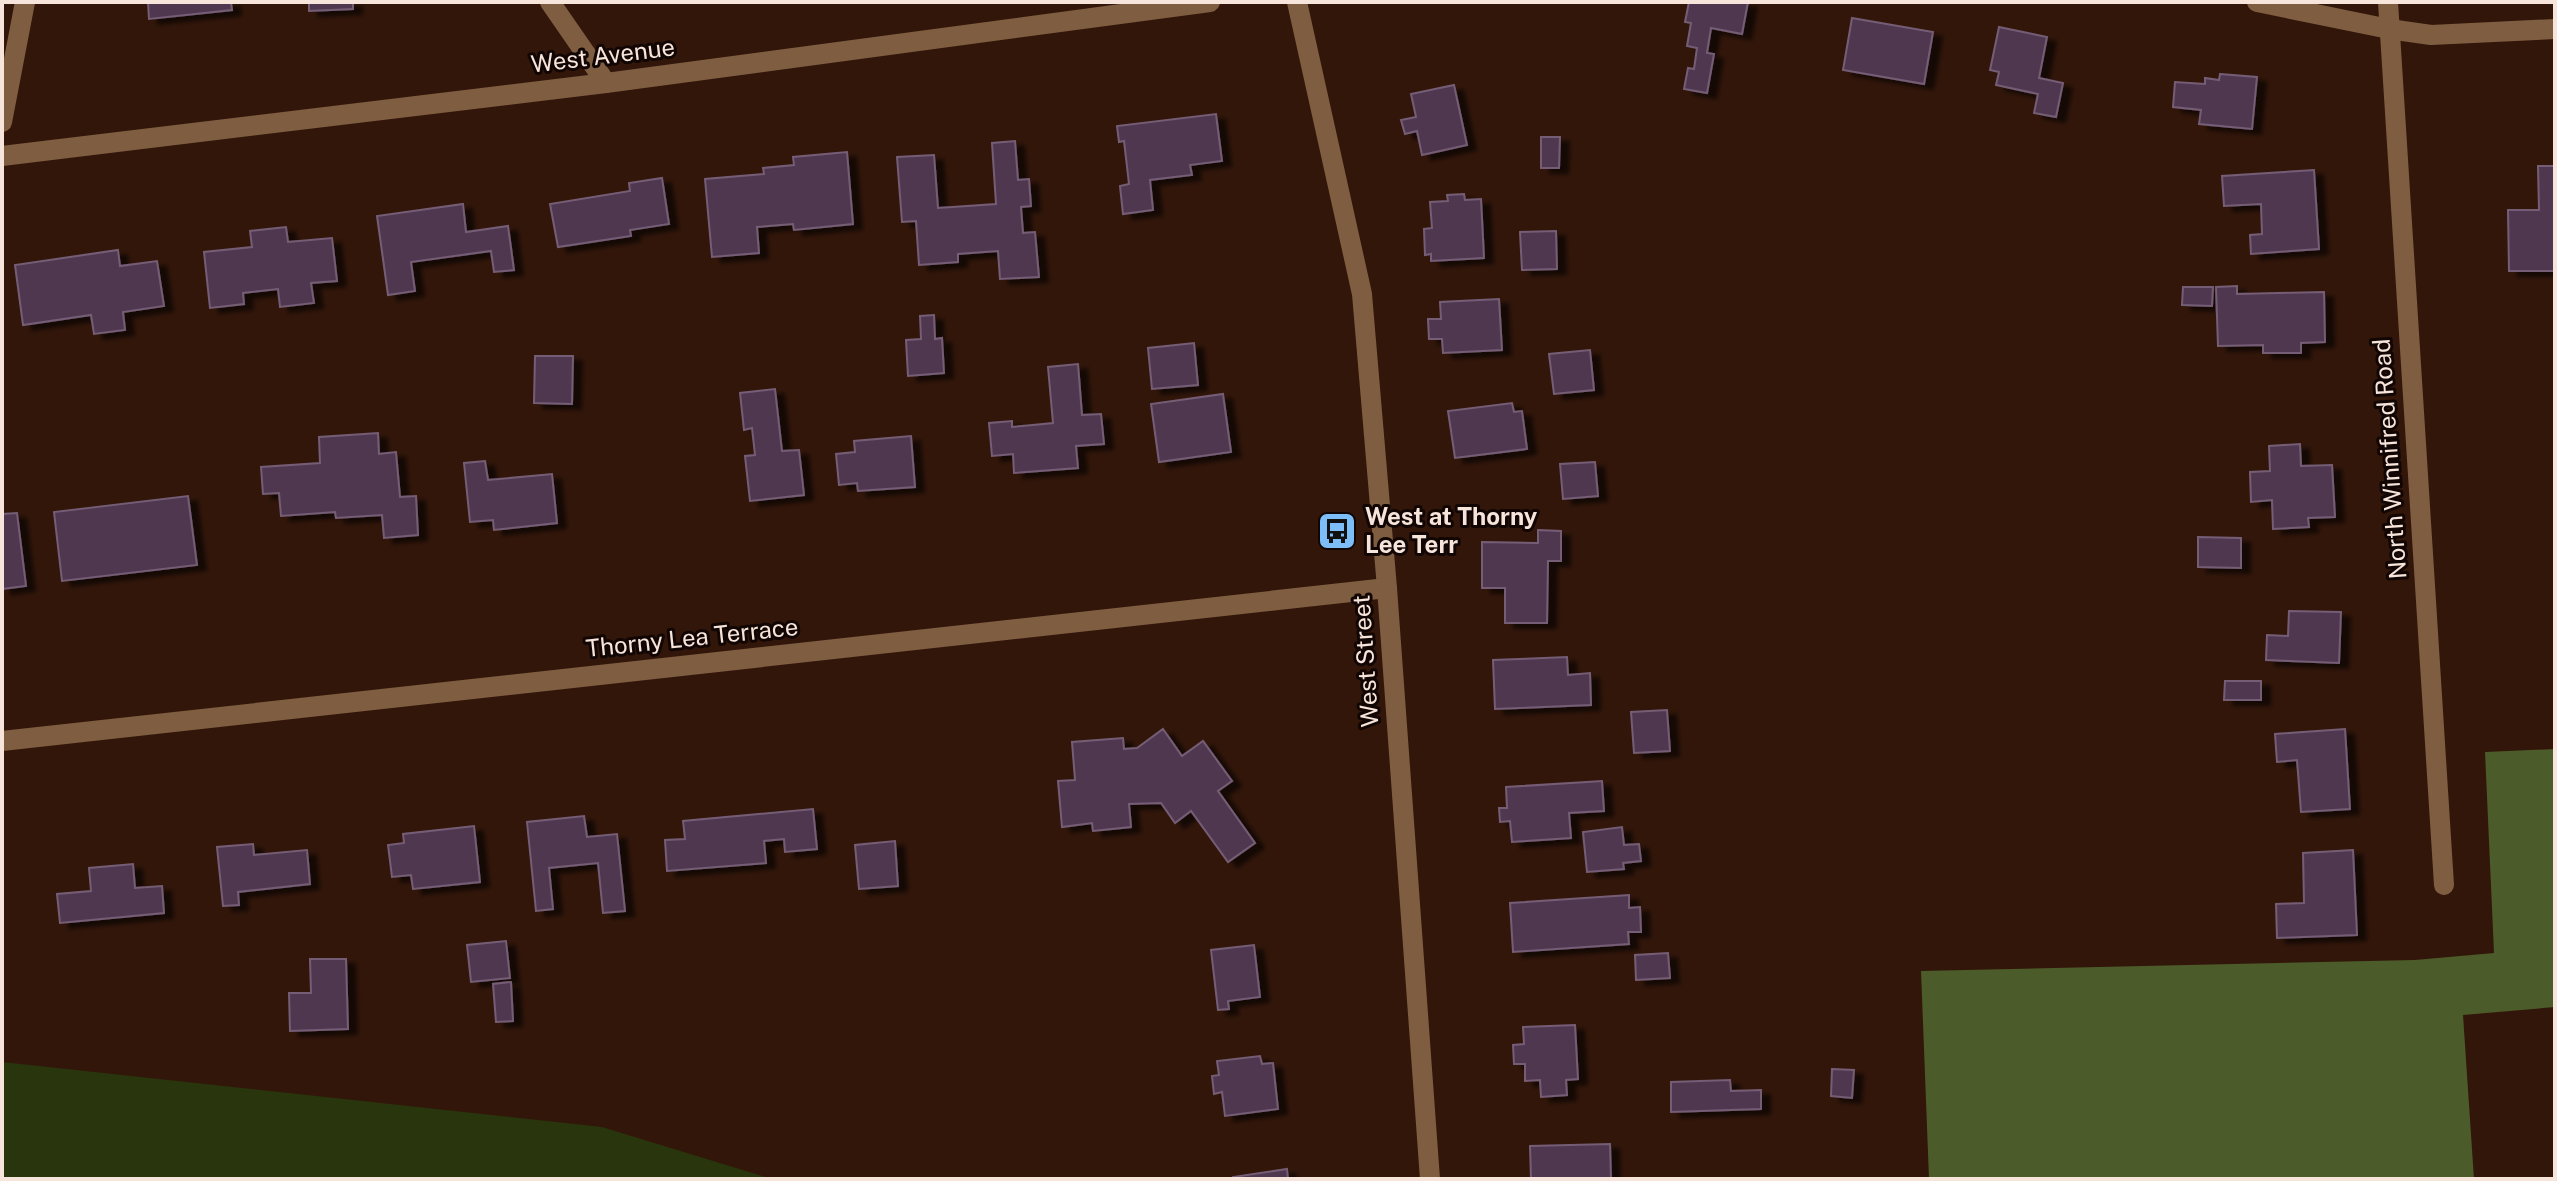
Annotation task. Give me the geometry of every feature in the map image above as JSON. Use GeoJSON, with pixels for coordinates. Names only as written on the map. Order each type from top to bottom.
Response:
{"type":"FeatureCollection","features":[{"type":"Feature","properties":{"kind":"street"},"geometry":{"type":"LineString","coordinates":[[2,122],[25,2]]}},
{"type":"Feature","properties":{"kind":"street"},"geometry":{"type":"LineString","coordinates":[[550,2],[606,83]]}},
{"type":"Feature","properties":{"kind":"street","name":"West Avenue"},"geometry":{"type":"LineString","coordinates":[[2,156],[606,83],[1210,2]]}},
{"type":"Feature","properties":{"kind":"street","name":"West Street"},"geometry":{"type":"LineString","coordinates":[[1297,2],[1362,294],[1387,588],[1430,1179]]}},
{"type":"Feature","properties":{"kind":"street"},"geometry":{"type":"LineString","coordinates":[[2257,2],[2431,35],[2555,29]]}},
{"type":"Feature","properties":{"kind":"street","name":"North Winnifred Road"},"geometry":{"type":"LineString","coordinates":[[2388,2],[2444,885]]}},
{"type":"Feature","properties":{"kind":"street","name":"Thorny Lea Terrace"},"geometry":{"type":"LineString","coordinates":[[2,741],[1387,588]]}},
{"type":"Feature","properties":{"kind":"green space"},"geometry":{"type":"Polygon","coordinates":[[[2555,749],[2555,1007],[2463,1015],[2474,1179],[1929,1179],[1921,971],[2415,960],[2494,953],[2485,752],[2555,749]]]}},
{"type":"Feature","properties":{"kind":"green space"},"geometry":{"type":"Polygon","coordinates":[[[2,1062],[602,1127],[772,1179],[2,1179],[2,1062]]]}},
{"type":"Feature","properties":{"kind":"building"},"geometry":{"type":"Polygon","coordinates":[[[148,2],[231,2],[232,10],[149,19],[148,2]]]}},
{"type":"Feature","properties":{"kind":"building"},"geometry":{"type":"Polygon","coordinates":[[[309,2],[353,2],[353,9],[309,11],[309,2]]]}},
{"type":"Feature","properties":{"kind":"building"},"geometry":{"type":"Polygon","coordinates":[[[1689,2],[1748,2],[1742,34],[1711,28],[1707,53],[1714,54],[1707,93],[1684,89],[1688,68],[1694,69],[1697,48],[1687,46],[1691,23],[1685,22],[1689,2]]]}},
{"type":"Feature","properties":{"kind":"building"},"geometry":{"type":"Polygon","coordinates":[[[1852,18],[1933,32],[1924,84],[1843,70],[1852,18]]]}},
{"type":"Feature","properties":{"kind":"building"},"geometry":{"type":"Polygon","coordinates":[[[1999,27],[2047,37],[2039,78],[2063,83],[2056,117],[2034,113],[2038,94],[1996,85],[1999,72],[1990,70],[1999,27]]]}},
{"type":"Feature","properties":{"kind":"building"},"geometry":{"type":"Polygon","coordinates":[[[2220,74],[2257,77],[2252,129],[2199,124],[2201,110],[2173,107],[2175,82],[2205,84],[2205,78],[2219,80],[2220,74]]]}},
{"type":"Feature","properties":{"kind":"building"},"geometry":{"type":"Polygon","coordinates":[[[1454,85],[1467,145],[1422,155],[1417,131],[1405,134],[1401,120],[1416,117],[1411,94],[1454,85]]]}},
{"type":"Feature","properties":{"kind":"building"},"geometry":{"type":"Polygon","coordinates":[[[1216,114],[1222,161],[1190,165],[1192,175],[1150,180],[1153,210],[1123,214],[1120,186],[1129,184],[1124,141],[1119,142],[1117,126],[1216,114]]]}},
{"type":"Feature","properties":{"kind":"building"},"geometry":{"type":"Polygon","coordinates":[[[1541,137],[1560,137],[1559,168],[1541,168],[1541,137]]]}},
{"type":"Feature","properties":{"kind":"building"},"geometry":{"type":"Polygon","coordinates":[[[1015,141],[1018,180],[1029,179],[1031,206],[1021,207],[1023,233],[1035,232],[1039,277],[1000,279],[998,251],[958,254],[958,262],[919,265],[916,221],[902,222],[897,157],[934,155],[938,208],[996,204],[992,143],[1015,141]]]}},
{"type":"Feature","properties":{"kind":"building"},"geometry":{"type":"Polygon","coordinates":[[[847,152],[853,224],[794,230],[793,224],[757,227],[759,253],[712,257],[705,179],[764,174],[763,168],[794,165],[793,157],[847,152]]]}},
{"type":"Feature","properties":{"kind":"building"},"geometry":{"type":"Polygon","coordinates":[[[2538,166],[2555,166],[2555,271],[2509,271],[2508,210],[2539,210],[2538,166]]]}},
{"type":"Feature","properties":{"kind":"building"},"geometry":{"type":"Polygon","coordinates":[[[2314,170],[2319,249],[2251,254],[2250,235],[2262,234],[2261,204],[2224,206],[2222,176],[2314,170]]]}},
{"type":"Feature","properties":{"kind":"building"},"geometry":{"type":"Polygon","coordinates":[[[662,178],[669,224],[630,230],[631,236],[558,247],[550,204],[630,191],[629,183],[662,178]]]}},
{"type":"Feature","properties":{"kind":"building"},"geometry":{"type":"Polygon","coordinates":[[[1464,194],[1465,200],[1481,199],[1484,258],[1431,261],[1431,254],[1425,255],[1424,229],[1432,228],[1430,202],[1448,201],[1447,195],[1464,194]]]}},
{"type":"Feature","properties":{"kind":"building"},"geometry":{"type":"Polygon","coordinates":[[[463,204],[466,232],[508,226],[514,270],[494,272],[491,251],[411,262],[415,291],[388,295],[377,216],[463,204]]]}},
{"type":"Feature","properties":{"kind":"building"},"geometry":{"type":"Polygon","coordinates":[[[286,227],[288,242],[332,238],[337,281],[311,283],[314,303],[280,307],[278,289],[243,293],[244,304],[210,308],[204,252],[252,247],[250,231],[286,227]]]}},
{"type":"Feature","properties":{"kind":"building"},"geometry":{"type":"Polygon","coordinates":[[[1556,231],[1557,269],[1522,270],[1520,232],[1556,231]]]}},
{"type":"Feature","properties":{"kind":"building"},"geometry":{"type":"Polygon","coordinates":[[[118,250],[120,266],[157,261],[164,306],[123,312],[125,330],[94,334],[91,315],[23,325],[15,265],[118,250]]]}},
{"type":"Feature","properties":{"kind":"building"},"geometry":{"type":"Polygon","coordinates":[[[2237,286],[2237,294],[2324,292],[2325,342],[2301,343],[2301,353],[2263,353],[2263,345],[2218,346],[2216,287],[2237,286]]]}},
{"type":"Feature","properties":{"kind":"building"},"geometry":{"type":"Polygon","coordinates":[[[2183,287],[2213,287],[2212,306],[2182,305],[2183,287]]]}},
{"type":"Feature","properties":{"kind":"building"},"geometry":{"type":"Polygon","coordinates":[[[1499,299],[1502,350],[1443,353],[1442,339],[1429,339],[1428,319],[1441,319],[1440,302],[1499,299]]]}},
{"type":"Feature","properties":{"kind":"building"},"geometry":{"type":"Polygon","coordinates":[[[934,315],[935,339],[942,338],[944,373],[908,376],[906,340],[921,339],[920,316],[934,315]]]}},
{"type":"Feature","properties":{"kind":"building"},"geometry":{"type":"Polygon","coordinates":[[[1194,343],[1198,385],[1152,389],[1148,348],[1194,343]]]}},
{"type":"Feature","properties":{"kind":"building"},"geometry":{"type":"Polygon","coordinates":[[[1590,350],[1594,390],[1554,394],[1549,354],[1590,350]]]}},
{"type":"Feature","properties":{"kind":"building"},"geometry":{"type":"Polygon","coordinates":[[[535,356],[573,356],[572,404],[534,403],[535,356]]]}},
{"type":"Feature","properties":{"kind":"building"},"geometry":{"type":"Polygon","coordinates":[[[1078,364],[1082,415],[1101,414],[1104,444],[1076,446],[1078,468],[1014,473],[1013,454],[992,456],[989,423],[1012,421],[1012,427],[1053,423],[1048,367],[1078,364]]]}},
{"type":"Feature","properties":{"kind":"building"},"geometry":{"type":"Polygon","coordinates":[[[775,389],[782,451],[799,450],[804,495],[750,501],[745,456],[755,455],[752,428],[744,430],[740,393],[775,389]]]}},
{"type":"Feature","properties":{"kind":"building"},"geometry":{"type":"Polygon","coordinates":[[[1223,394],[1231,452],[1159,462],[1151,404],[1223,394]]]}},
{"type":"Feature","properties":{"kind":"building"},"geometry":{"type":"Polygon","coordinates":[[[1512,403],[1514,412],[1522,411],[1527,449],[1455,458],[1448,411],[1512,403]]]}},
{"type":"Feature","properties":{"kind":"building"},"geometry":{"type":"Polygon","coordinates":[[[378,433],[379,454],[396,452],[400,497],[416,496],[418,535],[384,538],[382,515],[336,518],[335,512],[281,516],[279,493],[263,494],[261,467],[320,463],[319,437],[378,433]]]}},
{"type":"Feature","properties":{"kind":"building"},"geometry":{"type":"Polygon","coordinates":[[[911,436],[915,487],[858,491],[857,483],[839,485],[836,454],[855,452],[854,441],[911,436]]]}},
{"type":"Feature","properties":{"kind":"building"},"geometry":{"type":"Polygon","coordinates":[[[2300,444],[2301,466],[2332,465],[2335,517],[2308,518],[2309,527],[2273,529],[2272,500],[2251,502],[2250,472],[2270,471],[2269,446],[2300,444]]]}},
{"type":"Feature","properties":{"kind":"building"},"geometry":{"type":"Polygon","coordinates":[[[485,461],[488,480],[552,474],[557,523],[494,530],[493,520],[470,522],[464,463],[485,461]]]}},
{"type":"Feature","properties":{"kind":"building"},"geometry":{"type":"Polygon","coordinates":[[[1595,462],[1598,496],[1563,499],[1560,464],[1595,462]]]}},
{"type":"Feature","properties":{"kind":"building"},"geometry":{"type":"Polygon","coordinates":[[[188,496],[197,565],[62,581],[54,512],[188,496]]]}},
{"type":"Feature","properties":{"kind":"building"},"geometry":{"type":"Polygon","coordinates":[[[17,513],[26,586],[2,589],[2,514],[17,513]]]}},
{"type":"Feature","properties":{"kind":"building"},"geometry":{"type":"Polygon","coordinates":[[[1538,530],[1561,531],[1561,561],[1548,561],[1547,623],[1505,623],[1505,588],[1482,588],[1482,542],[1538,543],[1538,530]]]}},
{"type":"Feature","properties":{"kind":"building"},"geometry":{"type":"Polygon","coordinates":[[[2198,537],[2241,538],[2241,568],[2198,567],[2198,537]]]}},
{"type":"Feature","properties":{"kind":"building"},"geometry":{"type":"Polygon","coordinates":[[[2289,611],[2341,612],[2339,663],[2266,660],[2267,635],[2288,636],[2289,611]]]}},
{"type":"Feature","properties":{"kind":"building"},"geometry":{"type":"Polygon","coordinates":[[[1567,657],[1568,675],[1590,673],[1591,705],[1495,709],[1493,660],[1567,657]]]}},
{"type":"Feature","properties":{"kind":"building"},"geometry":{"type":"Polygon","coordinates":[[[2225,681],[2261,681],[2261,700],[2224,700],[2225,681]]]}},
{"type":"Feature","properties":{"kind":"building"},"geometry":{"type":"Polygon","coordinates":[[[1667,710],[1670,751],[1634,753],[1631,712],[1667,710]]]}},
{"type":"Feature","properties":{"kind":"building"},"geometry":{"type":"Polygon","coordinates":[[[1163,729],[1182,756],[1203,741],[1232,781],[1218,791],[1255,843],[1228,862],[1191,811],[1175,823],[1161,803],[1129,804],[1131,827],[1093,831],[1092,823],[1062,827],[1058,781],[1075,780],[1072,742],[1123,738],[1124,749],[1137,748],[1163,729]]]}},
{"type":"Feature","properties":{"kind":"building"},"geometry":{"type":"Polygon","coordinates":[[[2345,729],[2350,809],[2301,812],[2297,760],[2277,762],[2275,734],[2345,729]]]}},
{"type":"Feature","properties":{"kind":"building"},"geometry":{"type":"Polygon","coordinates":[[[1602,781],[1604,811],[1569,813],[1571,838],[1512,842],[1510,821],[1500,822],[1499,808],[1507,808],[1506,787],[1602,781]]]}},
{"type":"Feature","properties":{"kind":"building"},"geometry":{"type":"Polygon","coordinates":[[[813,809],[817,849],[785,852],[784,839],[764,841],[766,863],[667,871],[665,840],[685,839],[683,821],[813,809]]]}},
{"type":"Feature","properties":{"kind":"building"},"geometry":{"type":"Polygon","coordinates":[[[584,816],[587,837],[617,834],[625,911],[603,913],[598,863],[549,868],[553,909],[536,911],[527,822],[584,816]]]}},
{"type":"Feature","properties":{"kind":"building"},"geometry":{"type":"Polygon","coordinates":[[[474,826],[480,882],[413,889],[411,875],[392,877],[388,845],[404,843],[403,834],[474,826]]]}},
{"type":"Feature","properties":{"kind":"building"},"geometry":{"type":"Polygon","coordinates":[[[1622,827],[1624,845],[1639,844],[1641,861],[1623,863],[1624,869],[1587,872],[1583,832],[1622,827]]]}},
{"type":"Feature","properties":{"kind":"building"},"geometry":{"type":"Polygon","coordinates":[[[895,841],[898,886],[859,889],[855,845],[895,841]]]}},
{"type":"Feature","properties":{"kind":"building"},"geometry":{"type":"Polygon","coordinates":[[[253,844],[254,855],[307,850],[310,884],[238,892],[239,905],[223,906],[217,847],[253,844]]]}},
{"type":"Feature","properties":{"kind":"building"},"geometry":{"type":"Polygon","coordinates":[[[2353,850],[2357,935],[2277,938],[2276,904],[2304,903],[2303,853],[2353,850]]]}},
{"type":"Feature","properties":{"kind":"building"},"geometry":{"type":"Polygon","coordinates":[[[133,864],[135,888],[162,886],[164,913],[60,923],[57,894],[91,891],[89,868],[133,864]]]}},
{"type":"Feature","properties":{"kind":"building"},"geometry":{"type":"Polygon","coordinates":[[[1629,895],[1629,908],[1640,907],[1641,932],[1628,932],[1629,944],[1513,952],[1510,903],[1629,895]]]}},
{"type":"Feature","properties":{"kind":"building"},"geometry":{"type":"Polygon","coordinates":[[[506,941],[510,978],[471,982],[467,945],[506,941]]]}},
{"type":"Feature","properties":{"kind":"building"},"geometry":{"type":"Polygon","coordinates":[[[1254,945],[1260,997],[1228,1001],[1229,1009],[1218,1010],[1211,950],[1254,945]]]}},
{"type":"Feature","properties":{"kind":"building"},"geometry":{"type":"Polygon","coordinates":[[[1668,953],[1670,978],[1636,980],[1635,955],[1668,953]]]}},
{"type":"Feature","properties":{"kind":"building"},"geometry":{"type":"Polygon","coordinates":[[[310,959],[346,959],[348,1029],[290,1031],[289,993],[311,993],[310,959]]]}},
{"type":"Feature","properties":{"kind":"building"},"geometry":{"type":"Polygon","coordinates":[[[511,982],[513,1021],[496,1022],[493,984],[511,982]]]}},
{"type":"Feature","properties":{"kind":"building"},"geometry":{"type":"Polygon","coordinates":[[[1575,1025],[1578,1079],[1566,1080],[1567,1095],[1541,1097],[1540,1080],[1525,1081],[1525,1064],[1514,1064],[1513,1045],[1524,1044],[1523,1027],[1575,1025]]]}},
{"type":"Feature","properties":{"kind":"building"},"geometry":{"type":"Polygon","coordinates":[[[1260,1056],[1262,1064],[1273,1063],[1278,1109],[1225,1116],[1222,1092],[1214,1094],[1212,1076],[1219,1075],[1217,1061],[1260,1056]]]}},
{"type":"Feature","properties":{"kind":"building"},"geometry":{"type":"Polygon","coordinates":[[[1832,1069],[1854,1070],[1852,1098],[1831,1096],[1832,1069]]]}},
{"type":"Feature","properties":{"kind":"building"},"geometry":{"type":"Polygon","coordinates":[[[1730,1080],[1731,1091],[1761,1090],[1761,1109],[1671,1112],[1671,1082],[1730,1080]]]}},
{"type":"Feature","properties":{"kind":"building"},"geometry":{"type":"Polygon","coordinates":[[[1610,1144],[1611,1179],[1531,1179],[1530,1146],[1610,1144]]]}},
{"type":"Feature","properties":{"kind":"building"},"geometry":{"type":"Polygon","coordinates":[[[1287,1169],[1288,1179],[1233,1179],[1233,1177],[1287,1169]]]}},
{"type":"Feature","properties":{"kind":"place","name":"West at Thorny Lee Terr"},"geometry":{"type":"Point","coordinates":[1337,531]}}]}
